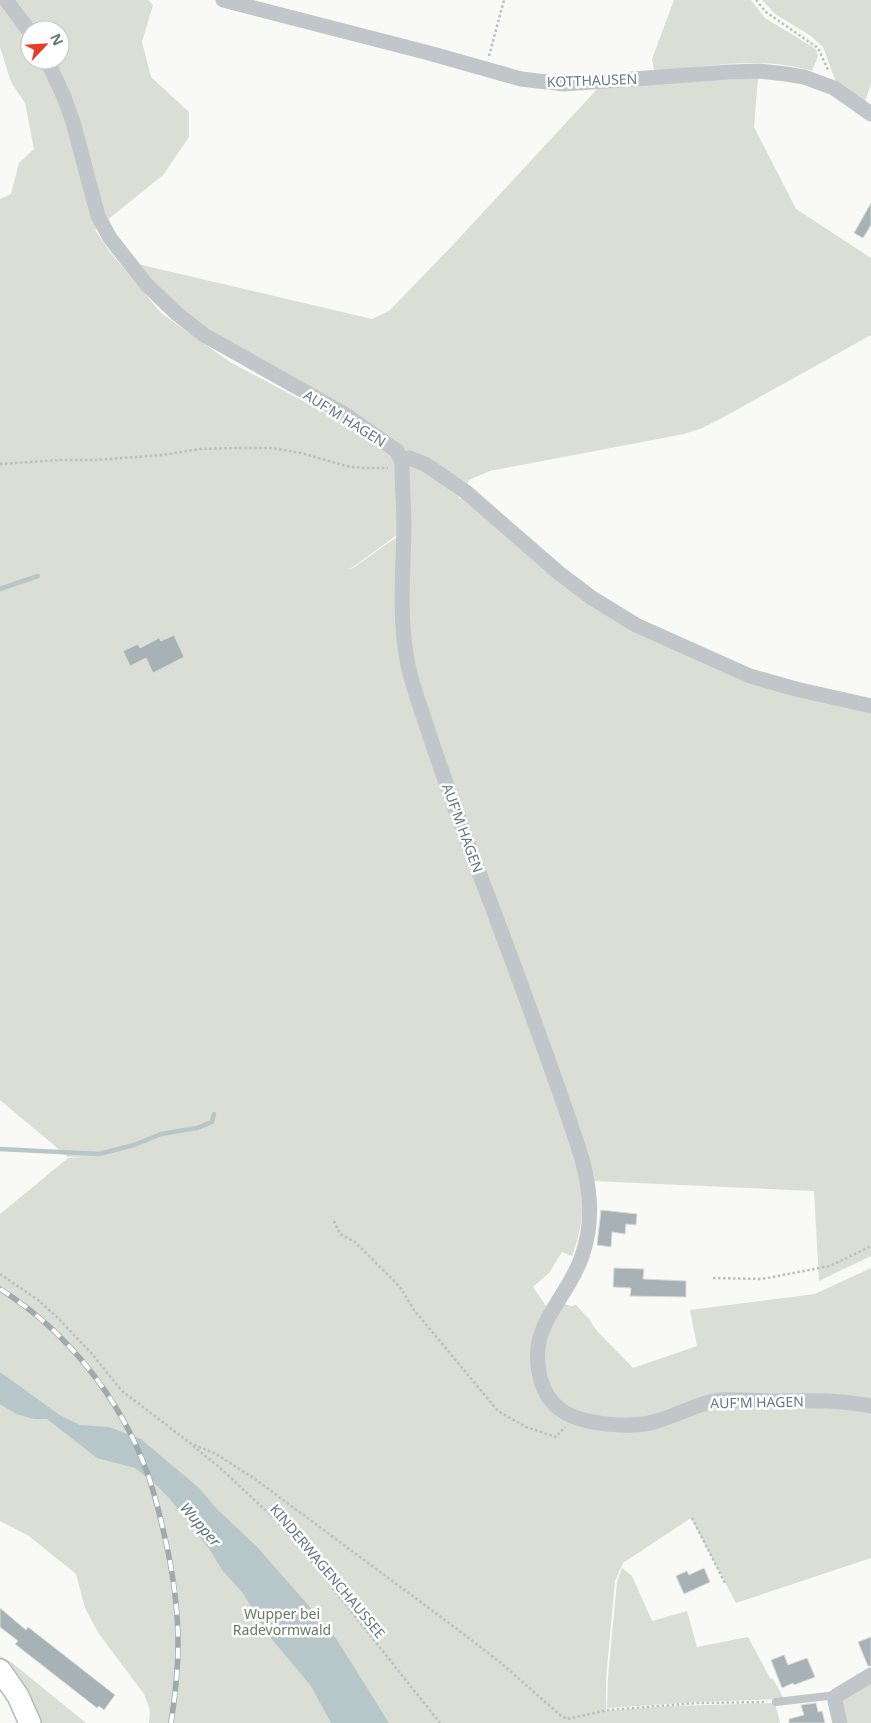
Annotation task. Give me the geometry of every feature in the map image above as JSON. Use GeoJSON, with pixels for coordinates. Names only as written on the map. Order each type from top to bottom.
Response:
{"type":"FeatureCollection","features":[{"type":"Feature","properties":{"kind":"main road"},"geometry":{"type":"LineString","coordinates":[[0,1670],[18,1696],[30,1723]]}},
{"type":"Feature","properties":{"kind":"street"},"geometry":{"type":"LineString","coordinates":[[6,0],[21,20]]}},
{"type":"Feature","properties":{"kind":"street","name":"KOTTHAUSEN"},"geometry":{"type":"LineString","coordinates":[[223,0],[429,53],[521,79],[564,84],[759,71],[804,77],[834,88],[871,114]]}},
{"type":"Feature","properties":{"kind":"street","name":"AUF'M HAGEN"},"geometry":{"type":"LineString","coordinates":[[52,70],[73,122],[98,216],[121,252],[146,284],[176,313],[204,335],[343,413],[398,451],[402,464],[404,637],[413,684],[450,796],[561,1096],[586,1171],[589,1189],[589,1227],[583,1254],[575,1275],[544,1325],[540,1337],[538,1352],[540,1375],[546,1393],[562,1410],[574,1417],[608,1423],[649,1423],[700,1404],[722,1400],[836,1401],[871,1406]]}},
{"type":"Feature","properties":{"kind":"street"},"geometry":{"type":"LineString","coordinates":[[402,464],[409,458],[424,464],[466,492],[560,573],[592,598],[636,625],[750,676],[796,689],[871,706]]}},
{"type":"Feature","properties":{"kind":"street"},"geometry":{"type":"LineString","coordinates":[[840,1723],[835,1701],[837,1695],[871,1676]]}},
{"type":"Feature","properties":{"kind":"lane"},"geometry":{"type":"LineString","coordinates":[[776,1702],[837,1695]]}},
{"type":"Feature","properties":{"kind":"path"},"geometry":{"type":"LineString","coordinates":[[486,70],[504,0]]}},
{"type":"Feature","properties":{"kind":"path"},"geometry":{"type":"LineString","coordinates":[[756,0],[766,12],[818,48],[834,88]]}},
{"type":"Feature","properties":{"kind":"path"},"geometry":{"type":"LineString","coordinates":[[0,464],[96,460],[162,455],[200,449],[236,448],[271,448],[301,453],[346,466],[402,464]]}},
{"type":"Feature","properties":{"kind":"path"},"geometry":{"type":"LineString","coordinates":[[334,1222],[340,1234],[355,1242],[400,1287],[414,1310],[498,1411],[526,1427],[556,1437],[574,1417]]}},
{"type":"Feature","properties":{"kind":"path"},"geometry":{"type":"LineString","coordinates":[[714,1278],[762,1279],[830,1266],[871,1246]]}},
{"type":"Feature","properties":{"kind":"path"},"geometry":{"type":"LineString","coordinates":[[0,1274],[32,1296],[57,1317],[92,1354],[122,1391],[190,1443],[216,1454],[255,1479],[457,1629],[567,1719],[608,1710],[697,1703],[776,1702]]}},
{"type":"Feature","properties":{"kind":"path","name":"KINDERWAGENCHAUSSEE"},"geometry":{"type":"LineString","coordinates":[[190,1443],[218,1466],[278,1522],[440,1723]]}},
{"type":"Feature","properties":{"kind":"path"},"geometry":{"type":"LineString","coordinates":[[692,1518],[726,1585]]}},
{"type":"Feature","properties":{"kind":"green space","name":"Wupper bei Radevormwald"},"geometry":{"type":"Polygon","coordinates":[[[0,0],[148,0],[153,5],[142,42],[151,77],[189,112],[189,137],[163,175],[95,230],[110,252],[161,313],[230,362],[346,424],[453,488],[460,499],[463,493],[546,565],[693,654],[871,706],[871,1256],[819,1281],[814,1191],[594,1181],[455,794],[418,683],[409,638],[408,527],[353,567],[346,570],[353,568],[398,536],[398,636],[579,1170],[582,1214],[579,1234],[572,1256],[562,1252],[549,1273],[533,1287],[546,1306],[558,1302],[571,1306],[576,1305],[597,1331],[633,1368],[697,1346],[690,1310],[815,1294],[871,1268],[871,1403],[708,1406],[871,1409],[871,1558],[736,1603],[691,1518],[623,1563],[615,1581],[606,1678],[606,1711],[673,1706],[775,1703],[780,1723],[149,1723],[150,1710],[144,1694],[99,1634],[85,1608],[76,1574],[29,1536],[0,1521],[0,1214],[68,1158],[84,1157],[68,1157],[0,1100],[0,199],[11,194],[19,163],[34,149],[25,103],[11,82],[0,47],[0,0]]]}},
{"type":"Feature","properties":{"kind":"green space"},"geometry":{"type":"Polygon","coordinates":[[[674,0],[751,0],[765,18],[816,49],[818,56],[812,71],[794,66],[757,63],[662,71],[654,70],[652,59],[674,0]]]}},
{"type":"Feature","properties":{"kind":"green space"},"geometry":{"type":"Polygon","coordinates":[[[762,0],[871,0],[871,83],[865,102],[836,82],[823,47],[811,36],[775,14],[762,0]]]}},
{"type":"Feature","properties":{"kind":"green space"},"geometry":{"type":"Polygon","coordinates":[[[758,78],[754,127],[796,209],[871,258],[871,335],[722,418],[684,434],[490,471],[469,480],[465,488],[204,334],[129,262],[372,319],[389,311],[599,87],[758,78]]]}},
{"type":"Feature","properties":{"kind":"green space"},"geometry":{"type":"Polygon","coordinates":[[[622,1568],[632,1576],[652,1621],[687,1611],[697,1647],[748,1637],[770,1678],[773,1679],[784,1699],[607,1708],[617,1582],[622,1568]]]}},
{"type":"Feature","properties":{"kind":"green space"},"geometry":{"type":"Polygon","coordinates":[[[0,1656],[11,1662],[86,1723],[30,1723],[0,1670],[0,1656]]]}},
{"type":"Feature","properties":{"kind":"green space"},"geometry":{"type":"Polygon","coordinates":[[[871,1681],[871,1723],[844,1723],[842,1699],[871,1681]]]}},
{"type":"Feature","properties":{"kind":"water","name":"Wupper"},"geometry":{"type":"Polygon","coordinates":[[[0,1372],[61,1416],[80,1425],[109,1427],[141,1439],[199,1488],[217,1509],[258,1548],[337,1640],[389,1723],[331,1723],[311,1686],[270,1637],[242,1592],[222,1570],[210,1550],[169,1498],[135,1468],[97,1458],[47,1419],[34,1419],[16,1414],[0,1404],[0,1372]]]}},
{"type":"Feature","properties":{"kind":"building"},"geometry":{"type":"Polygon","coordinates":[[[871,203],[871,225],[863,238],[854,233],[871,203]]]}},
{"type":"Feature","properties":{"kind":"building"},"geometry":{"type":"Polygon","coordinates":[[[174,635],[184,657],[153,673],[146,658],[130,666],[123,651],[138,644],[140,648],[159,638],[161,641],[174,635]]]}},
{"type":"Feature","properties":{"kind":"building"},"geometry":{"type":"Polygon","coordinates":[[[601,1210],[637,1214],[636,1225],[626,1224],[625,1234],[612,1232],[611,1247],[597,1245],[601,1210]]]}},
{"type":"Feature","properties":{"kind":"building"},"geometry":{"type":"Polygon","coordinates":[[[614,1268],[644,1269],[643,1279],[686,1281],[686,1297],[630,1296],[631,1288],[613,1287],[614,1268]]]}},
{"type":"Feature","properties":{"kind":"building"},"geometry":{"type":"Polygon","coordinates":[[[704,1568],[710,1582],[684,1594],[676,1576],[687,1571],[689,1575],[704,1568]]]}},
{"type":"Feature","properties":{"kind":"building"},"geometry":{"type":"Polygon","coordinates":[[[0,1608],[26,1630],[28,1627],[115,1695],[104,1710],[99,1706],[97,1708],[15,1644],[18,1641],[0,1627],[0,1608]]]}},
{"type":"Feature","properties":{"kind":"building"},"geometry":{"type":"Polygon","coordinates":[[[871,1637],[871,1666],[868,1666],[858,1642],[871,1637]]]}},
{"type":"Feature","properties":{"kind":"building"},"geometry":{"type":"Polygon","coordinates":[[[784,1655],[788,1665],[807,1658],[815,1677],[782,1688],[771,1660],[784,1655]]]}},
{"type":"Feature","properties":{"kind":"building"},"geometry":{"type":"Polygon","coordinates":[[[816,1703],[818,1712],[822,1711],[825,1723],[789,1723],[789,1719],[804,1715],[801,1705],[816,1703]]]}},
{"type":"Feature","properties":{"kind":"waterway"},"geometry":{"type":"LineString","coordinates":[[0,589],[38,576]]}},
{"type":"Feature","properties":{"kind":"waterway"},"geometry":{"type":"LineString","coordinates":[[0,1149],[99,1154],[134,1145],[161,1134],[197,1128],[212,1122],[214,1114]]}},
{"type":"Feature","properties":{"kind":"railway"},"geometry":{"type":"LineString","coordinates":[[0,1289],[47,1325],[88,1368],[122,1418],[147,1472],[165,1538],[176,1604],[178,1631],[177,1664],[171,1723]]}}]}
